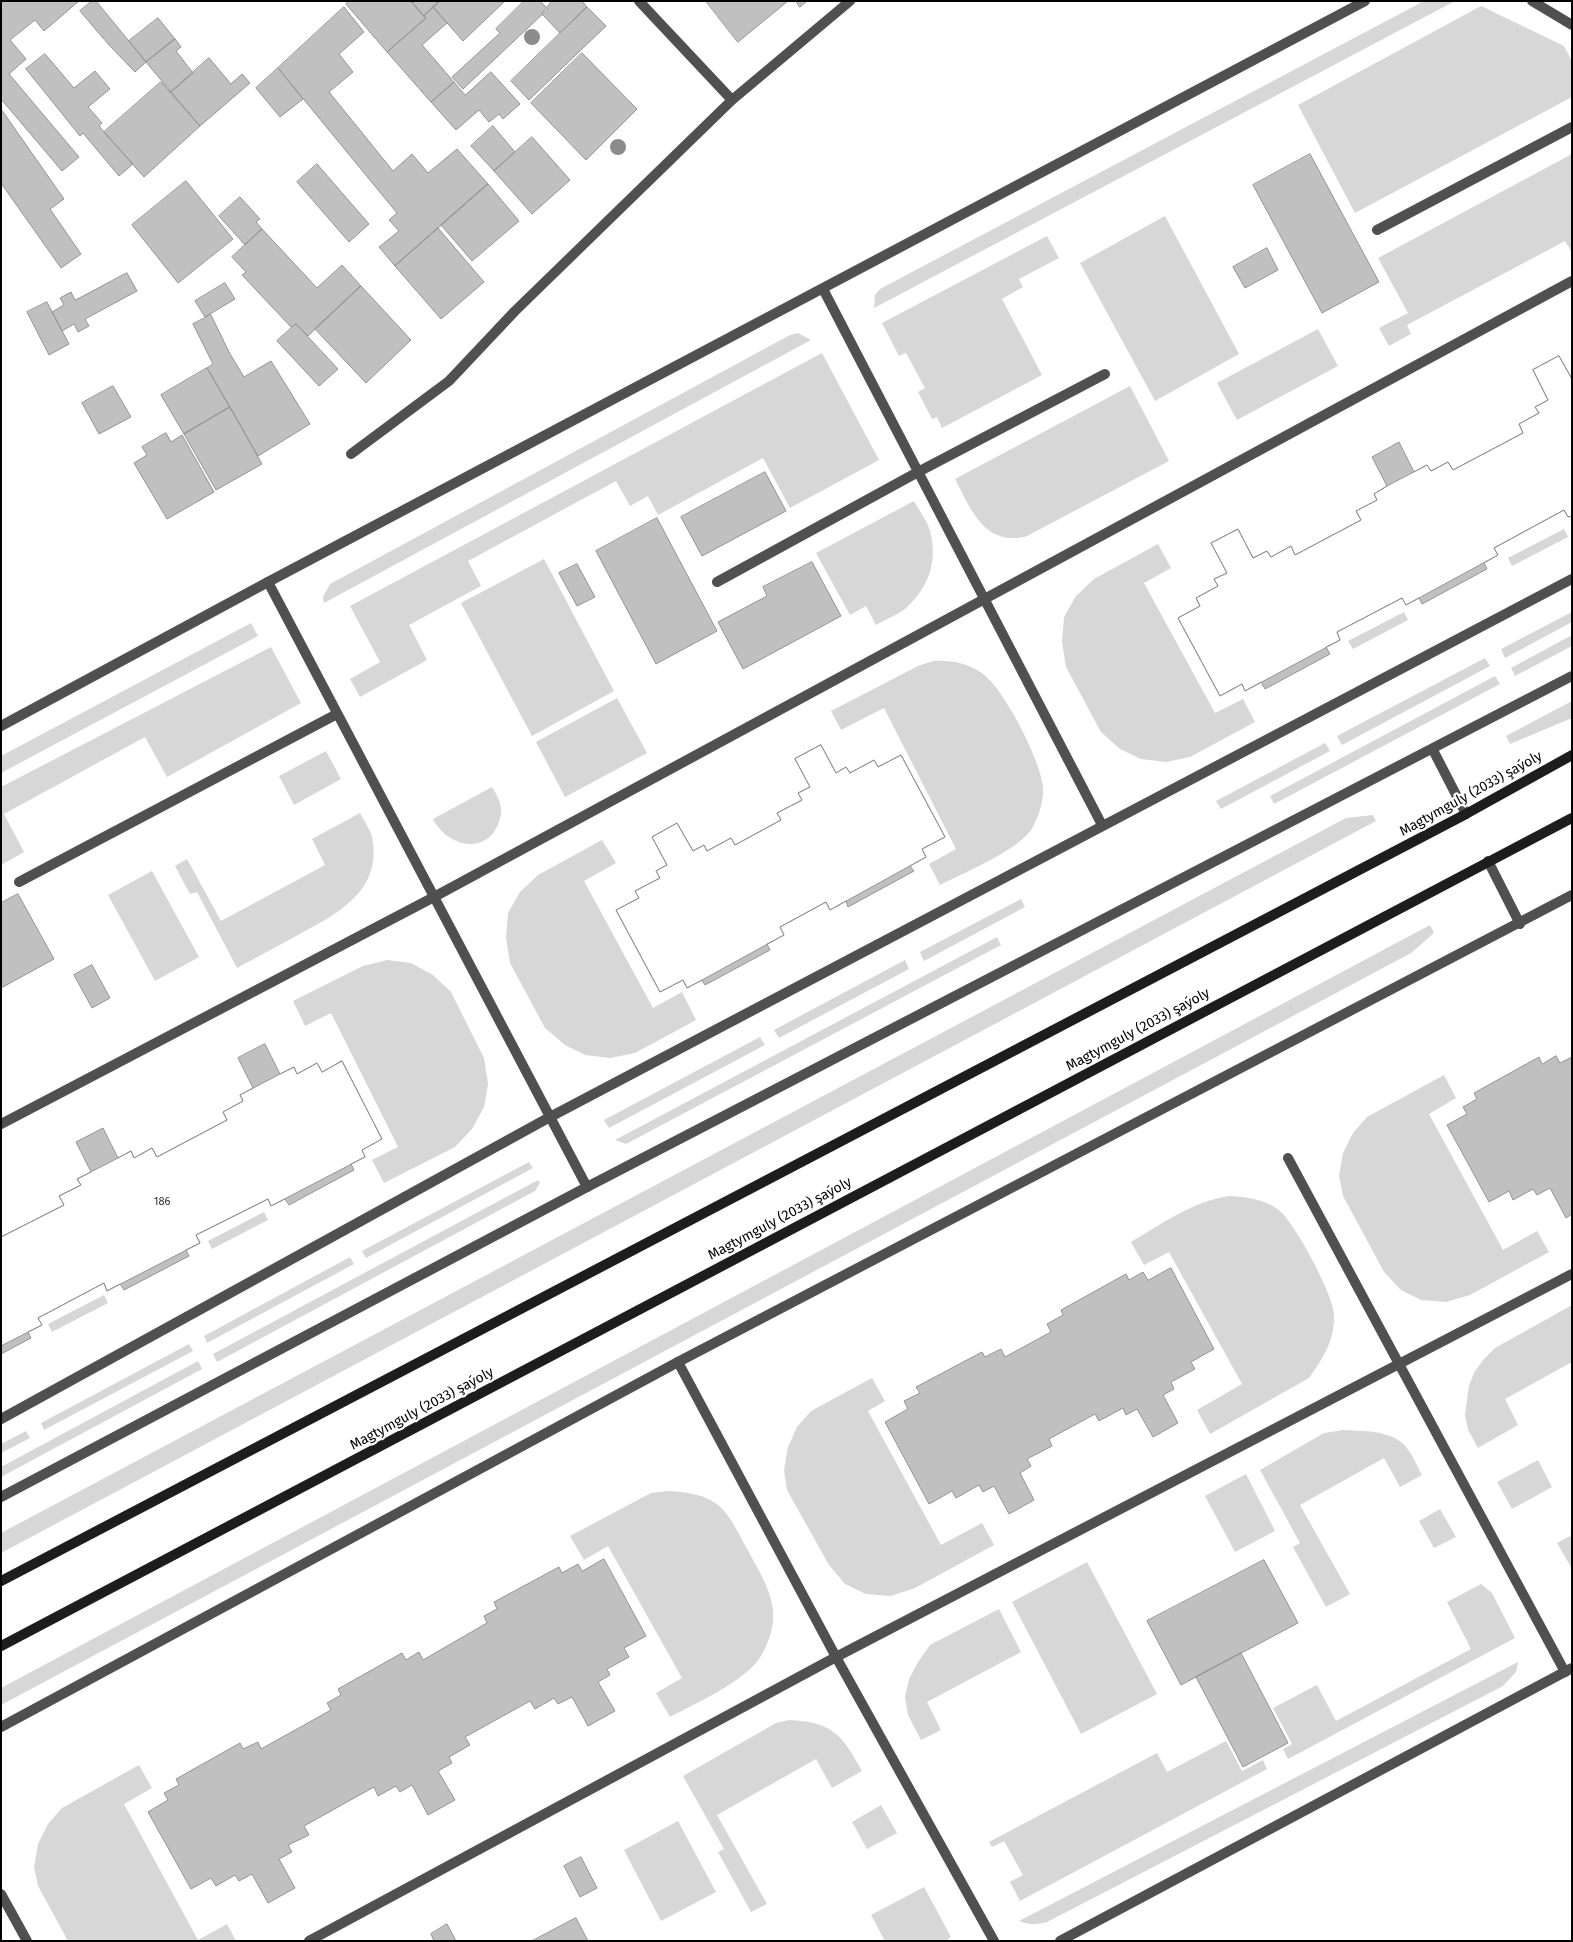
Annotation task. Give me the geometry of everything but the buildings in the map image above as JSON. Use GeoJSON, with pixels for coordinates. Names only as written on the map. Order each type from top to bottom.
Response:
{"type":"FeatureCollection","features":[{"type":"Feature","properties":{"kind":"main road","name":"Magtymguly (2033) şaýoly"},"geometry":{"type":"LineString","coordinates":[[1,1581],[1466,814],[1572,755]]}},
{"type":"Feature","properties":{"kind":"main road","name":"Magtymguly (2033) şaýoly"},"geometry":{"type":"LineString","coordinates":[[1,1646],[1572,818]]}},
{"type":"Feature","properties":{"kind":"street"},"geometry":{"type":"LineString","coordinates":[[639,1],[732,100]]}},
{"type":"Feature","properties":{"kind":"street"},"geometry":{"type":"LineString","coordinates":[[351,454],[450,381],[515,311],[732,100],[850,1]]}},
{"type":"Feature","properties":{"kind":"street"},"geometry":{"type":"LineString","coordinates":[[1,726],[268,582],[1365,1]]}},
{"type":"Feature","properties":{"kind":"street"},"geometry":{"type":"LineString","coordinates":[[1532,1],[1572,25]]}},
{"type":"Feature","properties":{"kind":"street"},"geometry":{"type":"LineString","coordinates":[[1377,230],[1572,127]]}},
{"type":"Feature","properties":{"kind":"street"},"geometry":{"type":"LineString","coordinates":[[1,1124],[434,897],[1572,280]]}},
{"type":"Feature","properties":{"kind":"street"},"geometry":{"type":"LineString","coordinates":[[823,289],[1102,825]]}},
{"type":"Feature","properties":{"kind":"street"},"geometry":{"type":"LineString","coordinates":[[717,582],[918,472],[1105,374]]}},
{"type":"Feature","properties":{"kind":"street"},"geometry":{"type":"LineString","coordinates":[[1,1419],[550,1116],[1572,579]]}},
{"type":"Feature","properties":{"kind":"street"},"geometry":{"type":"LineString","coordinates":[[268,582],[587,1187]]}},
{"type":"Feature","properties":{"kind":"street"},"geometry":{"type":"LineString","coordinates":[[1,1497],[587,1187],[1433,750],[1572,676]]}},
{"type":"Feature","properties":{"kind":"street"},"geometry":{"type":"LineString","coordinates":[[19,882],[337,714]]}},
{"type":"Feature","properties":{"kind":"street"},"geometry":{"type":"LineString","coordinates":[[1433,750],[1466,814]]}},
{"type":"Feature","properties":{"kind":"street"},"geometry":{"type":"LineString","coordinates":[[1488,861],[1520,924]]}},
{"type":"Feature","properties":{"kind":"street"},"geometry":{"type":"LineString","coordinates":[[1,1727],[678,1362],[1520,924],[1572,895]]}},
{"type":"Feature","properties":{"kind":"street"},"geometry":{"type":"LineString","coordinates":[[1060,1941],[1569,1670],[1398,1364],[1288,1158]]}},
{"type":"Feature","properties":{"kind":"street"},"geometry":{"type":"LineString","coordinates":[[309,1941],[836,1656],[1572,1274]]}},
{"type":"Feature","properties":{"kind":"street"},"geometry":{"type":"LineString","coordinates":[[678,1362],[836,1656],[994,1941]]}},
{"type":"Feature","properties":{"kind":"street"},"geometry":{"type":"LineString","coordinates":[[1,1894],[27,1941]]}},
{"type":"Feature","properties":{"kind":"shaded area"},"geometry":{"type":"Polygon","coordinates":[[[1424,1],[1455,1],[874,308],[875,295],[880,289],[1424,1]]]}},
{"type":"Feature","properties":{"kind":"shaded area"},"geometry":{"type":"Polygon","coordinates":[[[1481,6],[1564,46],[1572,61],[1572,97],[1355,213],[1298,105],[1481,6]]]}},
{"type":"Feature","properties":{"kind":"shaded area"},"geometry":{"type":"Polygon","coordinates":[[[1572,154],[1572,253],[1565,241],[1407,325],[1411,334],[1389,346],[1379,328],[1408,313],[1378,258],[1572,154]]]}},
{"type":"Feature","properties":{"kind":"shaded area"},"geometry":{"type":"Polygon","coordinates":[[[1165,216],[1239,354],[1155,401],[1080,263],[1165,216]]]}},
{"type":"Feature","properties":{"kind":"shaded area"},"geometry":{"type":"Polygon","coordinates":[[[1047,236],[1059,258],[1019,279],[1023,287],[1002,299],[1042,375],[942,428],[937,417],[932,419],[918,392],[925,388],[906,353],[899,356],[882,323],[1047,236]]]}},
{"type":"Feature","properties":{"kind":"shaded area"},"geometry":{"type":"Polygon","coordinates":[[[1318,329],[1338,366],[1237,420],[1217,383],[1318,329]]]}},
{"type":"Feature","properties":{"kind":"shaded area"},"geometry":{"type":"Polygon","coordinates":[[[798,333],[811,340],[324,603],[323,597],[330,584],[790,335],[798,333]]]}},
{"type":"Feature","properties":{"kind":"shaded area"},"geometry":{"type":"Polygon","coordinates":[[[822,353],[879,460],[790,508],[763,458],[658,515],[648,496],[630,506],[616,481],[468,561],[481,586],[409,625],[427,660],[360,697],[350,679],[380,662],[350,606],[822,353]]]}},
{"type":"Feature","properties":{"kind":"shaded area"},"geometry":{"type":"Polygon","coordinates":[[[1130,386],[1169,461],[1025,537],[1011,538],[999,536],[980,522],[973,513],[955,479],[1130,386]]]}},
{"type":"Feature","properties":{"kind":"shaded area"},"geometry":{"type":"Polygon","coordinates":[[[914,501],[929,527],[933,553],[930,573],[921,591],[906,608],[876,625],[866,606],[850,615],[816,553],[914,501]]]}},
{"type":"Feature","properties":{"kind":"shaded area"},"geometry":{"type":"Polygon","coordinates":[[[1564,529],[1568,537],[1512,566],[1508,558],[1564,529]]]}},
{"type":"Feature","properties":{"kind":"shaded area"},"geometry":{"type":"Polygon","coordinates":[[[1158,544],[1171,568],[1144,583],[1215,713],[1243,699],[1255,722],[1190,757],[1166,762],[1141,759],[1120,749],[1101,732],[1066,667],[1062,642],[1064,617],[1076,596],[1094,579],[1158,544]]]}},
{"type":"Feature","properties":{"kind":"shaded area"},"geometry":{"type":"Polygon","coordinates":[[[544,559],[614,691],[532,736],[461,603],[544,559]]]}},
{"type":"Feature","properties":{"kind":"shaded area"},"geometry":{"type":"Polygon","coordinates":[[[1404,612],[1408,620],[1353,649],[1348,641],[1404,612]]]}},
{"type":"Feature","properties":{"kind":"shaded area"},"geometry":{"type":"Polygon","coordinates":[[[1572,612],[1572,622],[1505,658],[1501,649],[1572,612]]]}},
{"type":"Feature","properties":{"kind":"shaded area"},"geometry":{"type":"Polygon","coordinates":[[[251,623],[258,636],[1,773],[1,756],[251,623]]]}},
{"type":"Feature","properties":{"kind":"shaded area"},"geometry":{"type":"Polygon","coordinates":[[[1572,635],[1572,646],[1515,676],[1511,668],[1572,635]]]}},
{"type":"Feature","properties":{"kind":"shaded area"},"geometry":{"type":"Polygon","coordinates":[[[271,647],[301,703],[167,777],[145,737],[4,814],[24,852],[1,865],[1,787],[271,647]]]}},
{"type":"Feature","properties":{"kind":"shaded area"},"geometry":{"type":"Polygon","coordinates":[[[1485,658],[1490,666],[1342,745],[1337,736],[1485,658]]]}},
{"type":"Feature","properties":{"kind":"shaded area"},"geometry":{"type":"Polygon","coordinates":[[[933,661],[946,661],[965,665],[977,670],[992,682],[1011,709],[1029,744],[1041,775],[1043,787],[1043,797],[1039,812],[1033,827],[1026,836],[991,860],[940,885],[929,864],[956,849],[884,708],[841,730],[831,711],[918,666],[933,661]]]}},
{"type":"Feature","properties":{"kind":"shaded area"},"geometry":{"type":"Polygon","coordinates":[[[1495,676],[1500,684],[1274,804],[1270,796],[1495,676]]]}},
{"type":"Feature","properties":{"kind":"shaded area"},"geometry":{"type":"Polygon","coordinates":[[[617,698],[647,753],[565,797],[536,742],[617,698]]]}},
{"type":"Feature","properties":{"kind":"shaded area"},"geometry":{"type":"Polygon","coordinates":[[[1572,701],[1572,718],[1510,744],[1506,736],[1572,701]]]}},
{"type":"Feature","properties":{"kind":"shaded area"},"geometry":{"type":"Polygon","coordinates":[[[1325,743],[1330,751],[1221,809],[1216,801],[1325,743]]]}},
{"type":"Feature","properties":{"kind":"shaded area"},"geometry":{"type":"Polygon","coordinates":[[[326,751],[341,779],[294,805],[279,776],[326,751]]]}},
{"type":"Feature","properties":{"kind":"shaded area"},"geometry":{"type":"Polygon","coordinates":[[[492,787],[500,803],[501,815],[497,827],[482,842],[473,844],[454,840],[446,835],[433,819],[492,787]]]}},
{"type":"Feature","properties":{"kind":"shaded area"},"geometry":{"type":"Polygon","coordinates":[[[360,813],[372,837],[374,856],[371,872],[364,886],[354,898],[328,918],[237,968],[197,892],[190,894],[175,866],[187,859],[221,921],[325,865],[312,839],[360,813]]]}},
{"type":"Feature","properties":{"kind":"shaded area"},"geometry":{"type":"Polygon","coordinates":[[[1373,815],[1376,821],[1,1553],[1,1533],[1346,818],[1373,815]]]}},
{"type":"Feature","properties":{"kind":"shaded area"},"geometry":{"type":"Polygon","coordinates":[[[602,840],[616,863],[584,881],[653,1008],[682,992],[696,1020],[635,1053],[610,1058],[585,1055],[565,1045],[545,1028],[510,963],[506,938],[508,913],[520,892],[538,875],[602,840]]]}},
{"type":"Feature","properties":{"kind":"shaded area"},"geometry":{"type":"Polygon","coordinates":[[[152,871],[199,957],[155,981],[108,895],[152,871]]]}},
{"type":"Feature","properties":{"kind":"shaded area"},"geometry":{"type":"Polygon","coordinates":[[[1021,899],[1025,907],[924,961],[920,952],[1021,899]]]}},
{"type":"Feature","properties":{"kind":"shaded area"},"geometry":{"type":"Polygon","coordinates":[[[1430,925],[1434,933],[1411,953],[1,1705],[1,1688],[1430,925]]]}},
{"type":"Feature","properties":{"kind":"shaded area"},"geometry":{"type":"Polygon","coordinates":[[[997,937],[1001,945],[626,1144],[615,1140],[997,937]]]}},
{"type":"Feature","properties":{"kind":"shaded area"},"geometry":{"type":"Polygon","coordinates":[[[387,960],[411,963],[433,975],[451,992],[484,1058],[488,1084],[484,1107],[472,1129],[455,1147],[384,1183],[372,1160],[398,1147],[331,1013],[305,1026],[293,1001],[363,966],[387,960]]]}},
{"type":"Feature","properties":{"kind":"shaded area"},"geometry":{"type":"Polygon","coordinates":[[[905,960],[909,969],[779,1038],[774,1030],[905,960]]]}},
{"type":"Feature","properties":{"kind":"shaded area"},"geometry":{"type":"Polygon","coordinates":[[[760,1037],[765,1045],[609,1128],[604,1120],[760,1037]]]}},
{"type":"Feature","properties":{"kind":"shaded area"},"geometry":{"type":"Polygon","coordinates":[[[1444,1075],[1456,1098],[1429,1114],[1503,1250],[1537,1231],[1549,1252],[1470,1295],[1446,1302],[1421,1300],[1401,1290],[1384,1272],[1343,1196],[1339,1176],[1343,1153],[1353,1133],[1367,1117],[1444,1075]]]}},
{"type":"Feature","properties":{"kind":"shaded area"},"geometry":{"type":"Polygon","coordinates":[[[529,1162],[533,1168],[366,1258],[362,1251],[529,1162]]]}},
{"type":"Feature","properties":{"kind":"shaded area"},"geometry":{"type":"Polygon","coordinates":[[[538,1180],[540,1183],[535,1191],[217,1362],[213,1354],[538,1180]]]}},
{"type":"Feature","properties":{"kind":"shaded area"},"geometry":{"type":"Polygon","coordinates":[[[1229,1196],[1262,1201],[1280,1211],[1287,1218],[1313,1260],[1328,1292],[1334,1315],[1334,1324],[1327,1348],[1309,1378],[1210,1434],[1197,1410],[1242,1384],[1169,1252],[1144,1265],[1131,1242],[1190,1208],[1229,1196]]]}},
{"type":"Feature","properties":{"kind":"shaded area"},"geometry":{"type":"Polygon","coordinates":[[[264,1212],[268,1220],[212,1249],[208,1241],[264,1212]]]}},
{"type":"Feature","properties":{"kind":"shaded area"},"geometry":{"type":"Polygon","coordinates":[[[350,1257],[354,1264],[207,1343],[204,1336],[350,1257]]]}},
{"type":"Feature","properties":{"kind":"shaded area"},"geometry":{"type":"Polygon","coordinates":[[[104,1295],[108,1303],[52,1332],[48,1324],[104,1295]]]}},
{"type":"Feature","properties":{"kind":"shaded area"},"geometry":{"type":"Polygon","coordinates":[[[1572,1305],[1572,1362],[1505,1399],[1518,1425],[1478,1448],[1468,1430],[1465,1415],[1469,1385],[1475,1371],[1495,1348],[1572,1305]]]}},
{"type":"Feature","properties":{"kind":"shaded area"},"geometry":{"type":"Polygon","coordinates":[[[189,1344],[193,1351],[44,1430],[41,1423],[189,1344]]]}},
{"type":"Feature","properties":{"kind":"shaded area"},"geometry":{"type":"Polygon","coordinates":[[[198,1361],[202,1369],[1,1477],[1,1467],[198,1361]]]}},
{"type":"Feature","properties":{"kind":"shaded area"},"geometry":{"type":"Polygon","coordinates":[[[872,1378],[885,1401],[868,1411],[941,1545],[982,1523],[994,1545],[915,1588],[891,1596],[866,1594],[845,1584],[829,1565],[787,1490],[784,1470],[788,1447],[797,1427],[811,1411],[872,1378]]]}},
{"type":"Feature","properties":{"kind":"shaded area"},"geometry":{"type":"Polygon","coordinates":[[[1343,1430],[1377,1432],[1393,1437],[1400,1441],[1408,1450],[1422,1475],[1400,1487],[1384,1458],[1300,1505],[1350,1594],[1326,1607],[1293,1547],[1300,1543],[1260,1470],[1324,1433],[1343,1430]]]}},
{"type":"Feature","properties":{"kind":"shaded area"},"geometry":{"type":"Polygon","coordinates":[[[26,1431],[30,1438],[1,1453],[1,1444],[26,1431]]]}},
{"type":"Feature","properties":{"kind":"shaded area"},"geometry":{"type":"Polygon","coordinates":[[[1538,1460],[1552,1487],[1512,1509],[1497,1482],[1538,1460]]]}},
{"type":"Feature","properties":{"kind":"shaded area"},"geometry":{"type":"Polygon","coordinates":[[[1246,1474],[1275,1531],[1235,1552],[1205,1496],[1246,1474]]]}},
{"type":"Feature","properties":{"kind":"shaded area"},"geometry":{"type":"Polygon","coordinates":[[[668,1491],[702,1496],[714,1502],[723,1510],[734,1525],[761,1574],[767,1587],[773,1612],[773,1626],[769,1640],[754,1665],[720,1691],[670,1717],[656,1693],[682,1678],[608,1546],[584,1560],[570,1536],[651,1493],[668,1491]]]}},
{"type":"Feature","properties":{"kind":"shaded area"},"geometry":{"type":"Polygon","coordinates":[[[1440,1509],[1456,1537],[1434,1548],[1419,1521],[1440,1509]]]}},
{"type":"Feature","properties":{"kind":"shaded area"},"geometry":{"type":"Polygon","coordinates":[[[1572,1535],[1572,1569],[1557,1543],[1572,1535]]]}},
{"type":"Feature","properties":{"kind":"shaded area"},"geometry":{"type":"Polygon","coordinates":[[[1087,1562],[1157,1694],[1081,1734],[1012,1602],[1087,1562]]]}},
{"type":"Feature","properties":{"kind":"shaded area"},"geometry":{"type":"Polygon","coordinates":[[[1481,1584],[1492,1593],[1515,1638],[1288,1759],[1283,1749],[1292,1744],[1273,1708],[1317,1685],[1336,1721],[1471,1649],[1447,1602],[1481,1584]]]}},
{"type":"Feature","properties":{"kind":"shaded area"},"geometry":{"type":"Polygon","coordinates":[[[999,1609],[1021,1652],[927,1702],[941,1730],[921,1740],[908,1715],[905,1697],[909,1679],[918,1662],[930,1645],[999,1609]]]}},
{"type":"Feature","properties":{"kind":"shaded area"},"geometry":{"type":"Polygon","coordinates":[[[1518,1662],[1516,1672],[1503,1686],[1047,1922],[1033,1924],[1019,1921],[1518,1662]]]}},
{"type":"Feature","properties":{"kind":"shaded area"},"geometry":{"type":"Polygon","coordinates":[[[789,1720],[816,1724],[834,1733],[848,1748],[862,1771],[832,1788],[816,1759],[717,1815],[767,1904],[751,1912],[718,1852],[724,1849],[683,1776],[776,1723],[789,1720]]]}},
{"type":"Feature","properties":{"kind":"shaded area"},"geometry":{"type":"Polygon","coordinates":[[[1226,1741],[1242,1771],[1263,1760],[1267,1769],[1020,1901],[1010,1882],[1023,1875],[1004,1841],[992,1847],[989,1842],[1157,1753],[1167,1772],[1226,1741]]]}},
{"type":"Feature","properties":{"kind":"shaded area"},"geometry":{"type":"Polygon","coordinates":[[[139,1765],[152,1788],[124,1804],[198,1940],[227,1924],[236,1941],[68,1941],[38,1886],[34,1867],[38,1844],[48,1824],[62,1808],[139,1765]]]}},
{"type":"Feature","properties":{"kind":"shaded area"},"geometry":{"type":"Polygon","coordinates":[[[881,1805],[897,1833],[867,1849],[852,1822],[881,1805]]]}},
{"type":"Feature","properties":{"kind":"shaded area"},"geometry":{"type":"Polygon","coordinates":[[[678,1821],[716,1892],[661,1921],[624,1850],[678,1821]]]}},
{"type":"Feature","properties":{"kind":"shaded area"},"geometry":{"type":"Polygon","coordinates":[[[924,1887],[951,1937],[945,1941],[885,1941],[871,1915],[924,1887]]]}}]}
